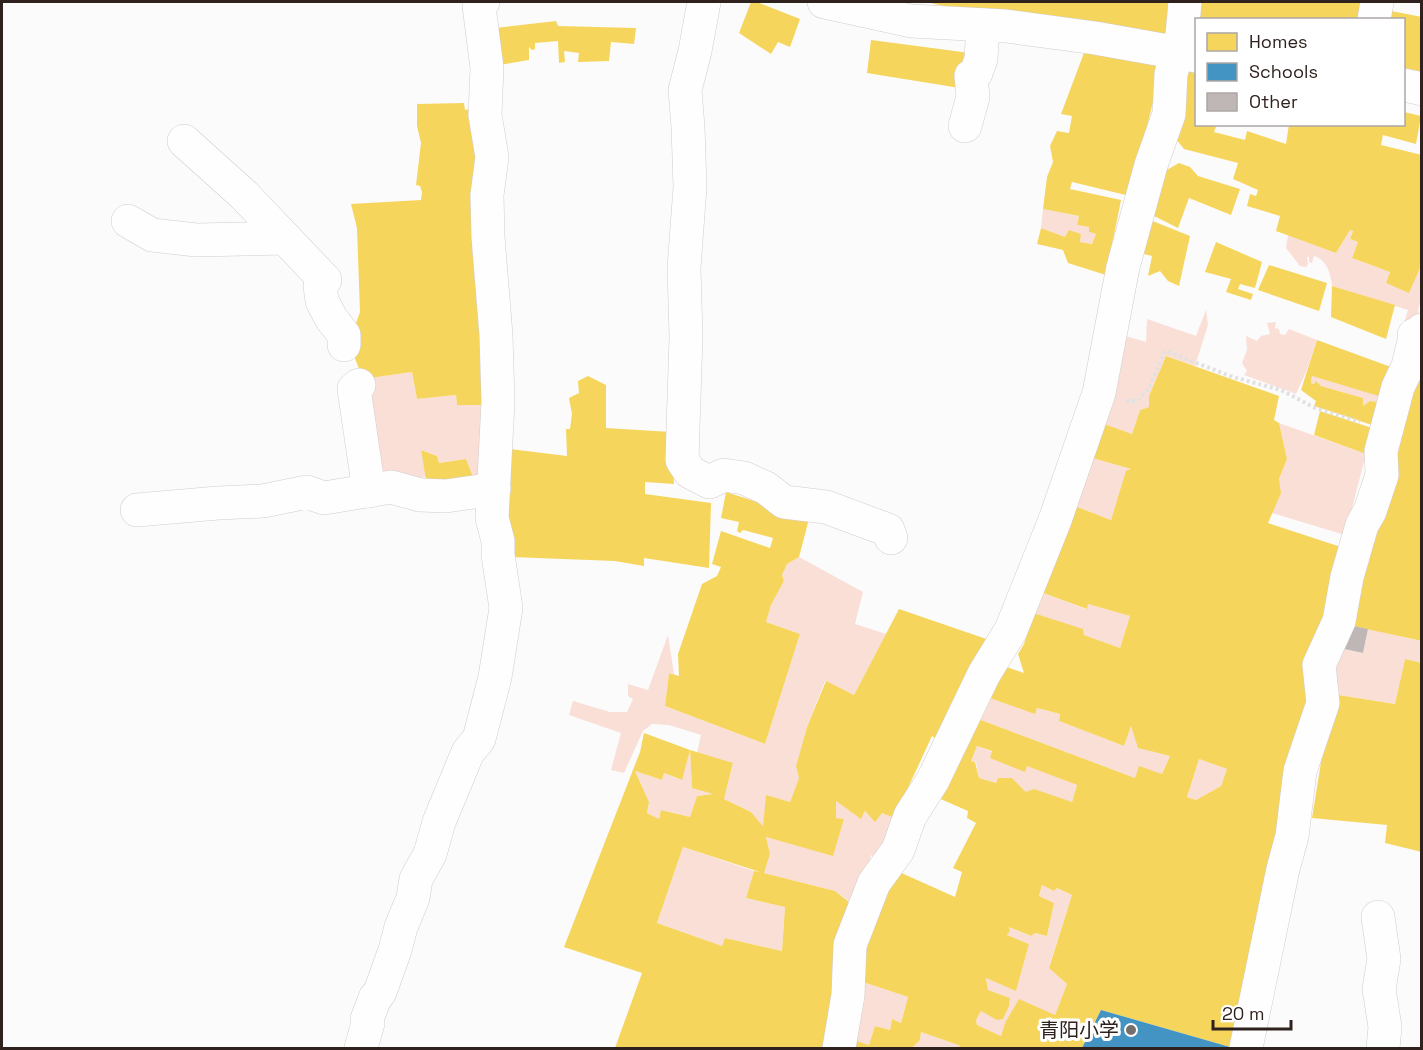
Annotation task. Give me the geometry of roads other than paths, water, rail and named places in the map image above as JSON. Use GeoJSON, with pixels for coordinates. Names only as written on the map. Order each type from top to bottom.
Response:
{"type":"FeatureCollection","features":[{"type":"Feature","properties":{"kind":"main road"},"geometry":{"type":"LineString","coordinates":[[362,1048],[367,1019],[375,998],[380,992],[395,950],[413,897],[416,879],[430,854],[439,822],[468,752],[479,739],[487,714],[500,653],[506,608],[499,566],[498,541],[492,518],[498,402],[496,335],[488,237],[487,195],[492,157],[484,115],[487,68],[479,6],[483,2]]}},
{"type":"Feature","properties":{"kind":"main road"},"geometry":{"type":"LineString","coordinates":[[704,2],[685,90],[690,187],[684,268],[686,337],[681,460],[690,472],[709,482],[724,475],[744,478],[766,488],[784,502],[826,507],[888,530],[891,538]]}},
{"type":"Feature","properties":{"kind":"main road"},"geometry":{"type":"LineString","coordinates":[[824,2],[910,21],[983,25],[1095,38],[1187,54]]}},
{"type":"Feature","properties":{"kind":"main road"},"geometry":{"type":"LineString","coordinates":[[1185,2],[1182,35],[1187,54]]}},
{"type":"Feature","properties":{"kind":"main road"},"geometry":{"type":"LineString","coordinates":[[1374,18],[1377,2]]}},
{"type":"Feature","properties":{"kind":"main road"},"geometry":{"type":"LineString","coordinates":[[965,126],[974,96],[971,76],[976,73],[981,59],[983,25]]}},
{"type":"Feature","properties":{"kind":"main road"},"geometry":{"type":"LineString","coordinates":[[839,1048],[848,995],[850,945],[874,883],[898,850],[910,816],[933,780],[984,674],[1011,630],[1055,520],[1098,393],[1123,267],[1151,165],[1168,114],[1171,74],[1187,54]]}},
{"type":"Feature","properties":{"kind":"main road"},"geometry":{"type":"LineString","coordinates":[[1405,86],[1422,90]]}},
{"type":"Feature","properties":{"kind":"main road"},"geometry":{"type":"LineString","coordinates":[[184,141],[244,195],[325,279],[320,286],[321,301],[344,334],[344,345]]}},
{"type":"Feature","properties":{"kind":"main road"},"geometry":{"type":"LineString","coordinates":[[128,221],[152,235],[196,240],[285,238]]}},
{"type":"Feature","properties":{"kind":"main road"},"geometry":{"type":"LineString","coordinates":[[1246,1048],[1283,868],[1292,836],[1300,771],[1323,703],[1319,665],[1339,621],[1347,577],[1362,525],[1370,511],[1382,475],[1381,451],[1398,387],[1408,366],[1414,335],[1422,330]]}},
{"type":"Feature","properties":{"kind":"main road"},"geometry":{"type":"LineString","coordinates":[[359,384],[354,389],[369,491]]}},
{"type":"Feature","properties":{"kind":"main road"},"geometry":{"type":"LineString","coordinates":[[137,510],[218,502],[263,501],[307,492],[324,498],[391,487],[420,495],[446,496],[494,489]]}},
{"type":"Feature","properties":{"kind":"main road"},"geometry":{"type":"LineString","coordinates":[[1378,917],[1384,959],[1379,989],[1385,1027],[1383,1048]]}},
{"type":"Feature","properties":{"kind":"place","name":"青阳小学"},"geometry":{"type":"Point","coordinates":[1131,1030]}}]}
